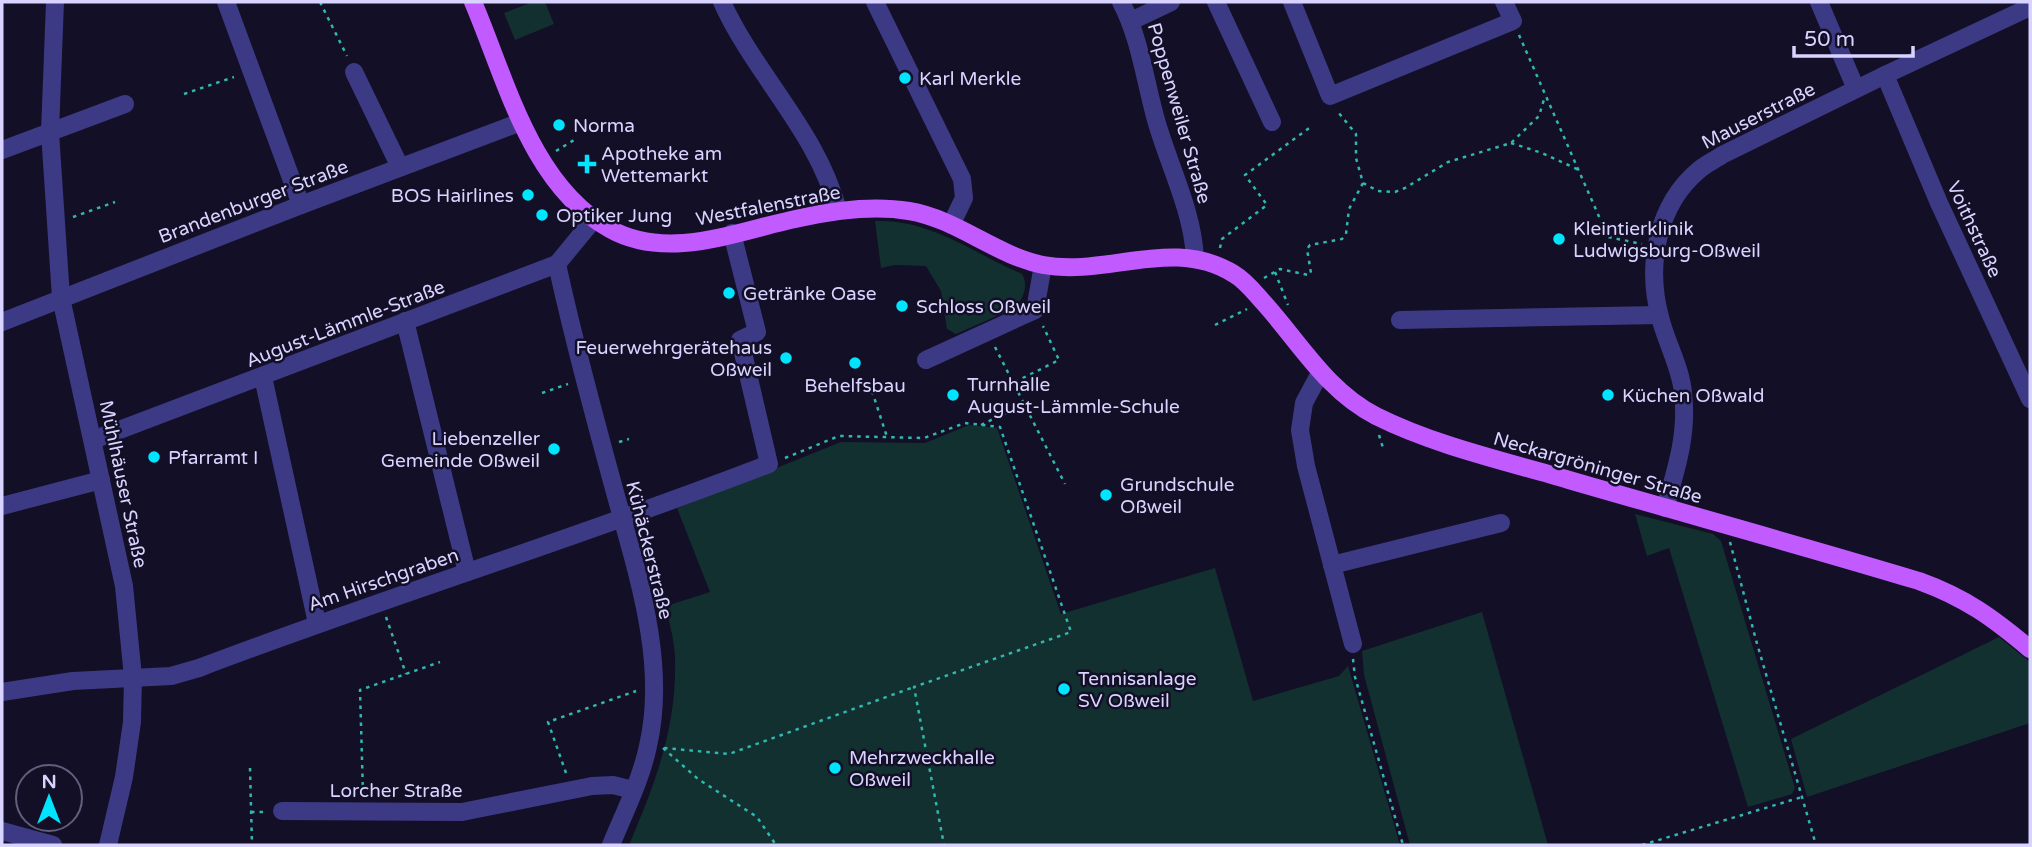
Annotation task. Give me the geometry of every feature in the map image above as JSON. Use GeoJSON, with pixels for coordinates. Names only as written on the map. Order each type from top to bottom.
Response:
{"type":"FeatureCollection","features":[{"type":"Feature","properties":{"kind":"main road","name":"Westfalenstraße"},"geometry":{"type":"LineString","coordinates":[[475,2],[521,122],[541,160],[573,200],[594,219],[618,233],[645,242],[687,243],[838,211],[874,208],[911,212],[938,219],[1018,257],[1043,265],[1094,268],[1148,258],[1175,256],[1195,259]]}},
{"type":"Feature","properties":{"kind":"main road","name":"Neckargröninger Straße"},"geometry":{"type":"LineString","coordinates":[[1195,259],[1215,264],[1234,274],[1299,343],[1320,373],[1335,388],[1374,415],[1460,448],[1919,581],[1976,606],[2030,649]]}},
{"type":"Feature","properties":{"kind":"street","name":"Mühlhäuser Straße"},"geometry":{"type":"LineString","coordinates":[[55,2],[50,132],[61,298],[124,586],[133,677],[132,722],[124,777],[108,845]]}},
{"type":"Feature","properties":{"kind":"street"},"geometry":{"type":"LineString","coordinates":[[226,2],[301,205]]}},
{"type":"Feature","properties":{"kind":"street"},"geometry":{"type":"LineString","coordinates":[[722,2],[736,32],[813,148],[829,182],[838,211]]}},
{"type":"Feature","properties":{"kind":"street"},"geometry":{"type":"LineString","coordinates":[[875,2],[962,179],[964,198],[951,225]]}},
{"type":"Feature","properties":{"kind":"street"},"geometry":{"type":"LineString","coordinates":[[1121,2],[1131,21]]}},
{"type":"Feature","properties":{"kind":"street","name":"Poppenweiler Straße"},"geometry":{"type":"LineString","coordinates":[[1171,2],[1131,21],[1157,122],[1192,230],[1195,259]]}},
{"type":"Feature","properties":{"kind":"street"},"geometry":{"type":"LineString","coordinates":[[1216,2],[1272,122]]}},
{"type":"Feature","properties":{"kind":"street"},"geometry":{"type":"LineString","coordinates":[[1292,2],[1331,96],[1513,21],[1504,2]]}},
{"type":"Feature","properties":{"kind":"street"},"geometry":{"type":"LineString","coordinates":[[1819,2],[1856,89]]}},
{"type":"Feature","properties":{"kind":"street","name":"Mauserstraße"},"geometry":{"type":"LineString","coordinates":[[1665,508],[1679,462],[1686,423],[1683,390],[1659,316],[1655,292],[1656,246],[1661,228],[1678,193],[1699,170],[1722,155],[2030,7]]}},
{"type":"Feature","properties":{"kind":"street"},"geometry":{"type":"LineString","coordinates":[[354,72],[400,167]]}},
{"type":"Feature","properties":{"kind":"street","name":"Voithstraße"},"geometry":{"type":"LineString","coordinates":[[1885,75],[1939,203],[2030,399]]}},
{"type":"Feature","properties":{"kind":"street"},"geometry":{"type":"LineString","coordinates":[[2,150],[125,104]]}},
{"type":"Feature","properties":{"kind":"street","name":"Brandenburger Straße"},"geometry":{"type":"LineString","coordinates":[[2,322],[521,122]]}},
{"type":"Feature","properties":{"kind":"street"},"geometry":{"type":"LineString","coordinates":[[557,264],[594,219]]}},
{"type":"Feature","properties":{"kind":"street"},"geometry":{"type":"LineString","coordinates":[[732,233],[757,332],[740,340],[769,464]]}},
{"type":"Feature","properties":{"kind":"street","name":"August-Lämmle-Straße"},"geometry":{"type":"LineString","coordinates":[[93,440],[557,264]]}},
{"type":"Feature","properties":{"kind":"street","name":"Kühäckerstraße"},"geometry":{"type":"LineString","coordinates":[[557,264],[649,632],[654,685],[656,747],[633,790],[611,845]]}},
{"type":"Feature","properties":{"kind":"street"},"geometry":{"type":"LineString","coordinates":[[926,360],[1035,310],[1043,265]]}},
{"type":"Feature","properties":{"kind":"street"},"geometry":{"type":"LineString","coordinates":[[1400,320],[1659,316]]}},
{"type":"Feature","properties":{"kind":"street"},"geometry":{"type":"LineString","coordinates":[[405,321],[467,572]]}},
{"type":"Feature","properties":{"kind":"street"},"geometry":{"type":"LineString","coordinates":[[1320,373],[1304,403],[1300,430],[1306,466],[1353,644]]}},
{"type":"Feature","properties":{"kind":"street"},"geometry":{"type":"LineString","coordinates":[[263,377],[317,623]]}},
{"type":"Feature","properties":{"kind":"street","name":"Am Hirschgraben"},"geometry":{"type":"LineString","coordinates":[[2,692],[73,681],[171,676],[199,668],[317,623],[622,520],[769,464]]}},
{"type":"Feature","properties":{"kind":"street"},"geometry":{"type":"LineString","coordinates":[[2,506],[101,480]]}},
{"type":"Feature","properties":{"kind":"street"},"geometry":{"type":"LineString","coordinates":[[1332,565],[1501,523]]}},
{"type":"Feature","properties":{"kind":"street","name":"Lorcher Straße"},"geometry":{"type":"LineString","coordinates":[[282,811],[462,812],[572,790],[613,785],[633,790]]}},
{"type":"Feature","properties":{"kind":"street"},"geometry":{"type":"LineString","coordinates":[[2,831],[53,845]]}},
{"type":"Feature","properties":{"kind":"path"},"geometry":{"type":"LineString","coordinates":[[320,2],[354,72]]}},
{"type":"Feature","properties":{"kind":"path"},"geometry":{"type":"LineString","coordinates":[[1513,21],[1608,237],[1656,246]]}},
{"type":"Feature","properties":{"kind":"path"},"geometry":{"type":"LineString","coordinates":[[184,94],[251,71]]}},
{"type":"Feature","properties":{"kind":"path"},"geometry":{"type":"LineString","coordinates":[[1363,183],[1378,191],[1395,192],[1448,162],[1511,143],[1539,116],[1546,95]]}},
{"type":"Feature","properties":{"kind":"path"},"geometry":{"type":"LineString","coordinates":[[1275,272],[1280,269],[1308,275],[1311,273],[1307,248],[1314,243],[1342,239],[1346,234],[1349,209],[1363,183],[1356,158],[1356,134],[1344,120],[1331,96]]}},
{"type":"Feature","properties":{"kind":"path"},"geometry":{"type":"LineString","coordinates":[[1215,264],[1222,239],[1267,205],[1245,176],[1312,126]]}},
{"type":"Feature","properties":{"kind":"path"},"geometry":{"type":"LineString","coordinates":[[541,160],[574,140]]}},
{"type":"Feature","properties":{"kind":"path"},"geometry":{"type":"LineString","coordinates":[[1511,143],[1542,153],[1579,170]]}},
{"type":"Feature","properties":{"kind":"path"},"geometry":{"type":"LineString","coordinates":[[56,220],[65,220],[115,202]]}},
{"type":"Feature","properties":{"kind":"path"},"geometry":{"type":"LineString","coordinates":[[1215,325],[1262,301]]}},
{"type":"Feature","properties":{"kind":"path"},"geometry":{"type":"LineString","coordinates":[[1013,383],[1059,360],[1035,310]]}},
{"type":"Feature","properties":{"kind":"path"},"geometry":{"type":"LineString","coordinates":[[987,332],[1065,484]]}},
{"type":"Feature","properties":{"kind":"path"},"geometry":{"type":"LineString","coordinates":[[542,393],[584,378]]}},
{"type":"Feature","properties":{"kind":"path"},"geometry":{"type":"LineString","coordinates":[[872,391],[887,438]]}},
{"type":"Feature","properties":{"kind":"path"},"geometry":{"type":"LineString","coordinates":[[981,425],[1024,404]]}},
{"type":"Feature","properties":{"kind":"path"},"geometry":{"type":"LineString","coordinates":[[656,747],[729,754],[1071,632],[1000,427],[965,423],[924,439],[839,436],[769,464]]}},
{"type":"Feature","properties":{"kind":"path"},"geometry":{"type":"LineString","coordinates":[[1726,525],[1756,640],[1816,845]]}},
{"type":"Feature","properties":{"kind":"path"},"geometry":{"type":"LineString","coordinates":[[380,601],[407,674]]}},
{"type":"Feature","properties":{"kind":"path"},"geometry":{"type":"LineString","coordinates":[[1353,644],[1355,677],[1403,845]]}},
{"type":"Feature","properties":{"kind":"path"},"geometry":{"type":"LineString","coordinates":[[363,812],[360,690],[440,662]]}},
{"type":"Feature","properties":{"kind":"path"},"geometry":{"type":"LineString","coordinates":[[572,790],[548,722],[654,685]]}},
{"type":"Feature","properties":{"kind":"path"},"geometry":{"type":"LineString","coordinates":[[914,687],[944,845]]}},
{"type":"Feature","properties":{"kind":"path"},"geometry":{"type":"LineString","coordinates":[[656,747],[698,779],[757,817],[776,845]]}},
{"type":"Feature","properties":{"kind":"path"},"geometry":{"type":"LineString","coordinates":[[250,768],[252,845]]}},
{"type":"Feature","properties":{"kind":"path"},"geometry":{"type":"LineString","coordinates":[[1642,845],[1802,797]]}},
{"type":"Feature","properties":{"kind":"green space"},"geometry":{"type":"Polygon","coordinates":[[[532,2],[545,2],[554,24],[515,40],[504,13],[532,2]]]}},
{"type":"Feature","properties":{"kind":"green space"},"geometry":{"type":"Polygon","coordinates":[[[875,221],[915,225],[933,231],[1022,274],[1025,287],[1020,300],[1015,308],[956,334],[947,329],[941,291],[926,266],[895,265],[881,268],[875,221]]]}},
{"type":"Feature","properties":{"kind":"green space"},"geometry":{"type":"Polygon","coordinates":[[[969,425],[997,428],[1061,614],[1215,568],[1253,701],[1339,676],[1348,666],[1400,845],[629,845],[656,777],[672,708],[675,653],[666,606],[710,592],[677,508],[841,442],[925,443],[969,425]]]}},
{"type":"Feature","properties":{"kind":"green space"},"geometry":{"type":"Polygon","coordinates":[[[1635,514],[1713,534],[1721,541],[1795,788],[1792,794],[1748,807],[1669,548],[1647,556],[1635,514]]]}},
{"type":"Feature","properties":{"kind":"green space"},"geometry":{"type":"Polygon","coordinates":[[[1482,612],[1548,845],[1410,845],[1364,675],[1362,651],[1482,612]]]}},
{"type":"Feature","properties":{"kind":"green space"},"geometry":{"type":"Polygon","coordinates":[[[1999,637],[2030,662],[2030,723],[1807,797],[1791,739],[1999,637]]]}},
{"type":"Feature","properties":{"kind":"place","name":"Karl Merkle"},"geometry":{"type":"Point","coordinates":[905,78]}},
{"type":"Feature","properties":{"kind":"place","name":"Norma"},"geometry":{"type":"Point","coordinates":[559,125]}},
{"type":"Feature","properties":{"kind":"place","name":"Apotheke am Wettemarkt"},"geometry":{"type":"Point","coordinates":[587,164]}},
{"type":"Feature","properties":{"kind":"place","name":"BOS Hairlines"},"geometry":{"type":"Point","coordinates":[528,195]}},
{"type":"Feature","properties":{"kind":"place","name":"Optiker Jung"},"geometry":{"type":"Point","coordinates":[542,215]}},
{"type":"Feature","properties":{"kind":"place","name":"Kleintierklinik Ludwigsburg-Oßweil"},"geometry":{"type":"Point","coordinates":[1559,239]}},
{"type":"Feature","properties":{"kind":"place","name":"Getränke Oase"},"geometry":{"type":"Point","coordinates":[729,293]}},
{"type":"Feature","properties":{"kind":"place","name":"Schloss Oßweil"},"geometry":{"type":"Point","coordinates":[902,306]}},
{"type":"Feature","properties":{"kind":"place","name":"Feuerwehrgerätehaus Oßweil"},"geometry":{"type":"Point","coordinates":[786,358]}},
{"type":"Feature","properties":{"kind":"place","name":"Behelfsbau"},"geometry":{"type":"Point","coordinates":[855,363]}},
{"type":"Feature","properties":{"kind":"place","name":"Turnhalle August-Lämmle-Schule"},"geometry":{"type":"Point","coordinates":[953,395]}},
{"type":"Feature","properties":{"kind":"place","name":"Küchen Oßwald"},"geometry":{"type":"Point","coordinates":[1608,395]}},
{"type":"Feature","properties":{"kind":"place","name":"Liebenzeller Gemeinde Oßweil"},"geometry":{"type":"Point","coordinates":[554,449]}},
{"type":"Feature","properties":{"kind":"place","name":"Pfarramt I"},"geometry":{"type":"Point","coordinates":[154,457]}},
{"type":"Feature","properties":{"kind":"place","name":"Grundschule Oßweil"},"geometry":{"type":"Point","coordinates":[1106,495]}},
{"type":"Feature","properties":{"kind":"place","name":"Tennisanlage SV Oßweil"},"geometry":{"type":"Point","coordinates":[1064,689]}},
{"type":"Feature","properties":{"kind":"place","name":"Mehrzweckhalle Oßweil"},"geometry":{"type":"Point","coordinates":[835,768]}}]}
